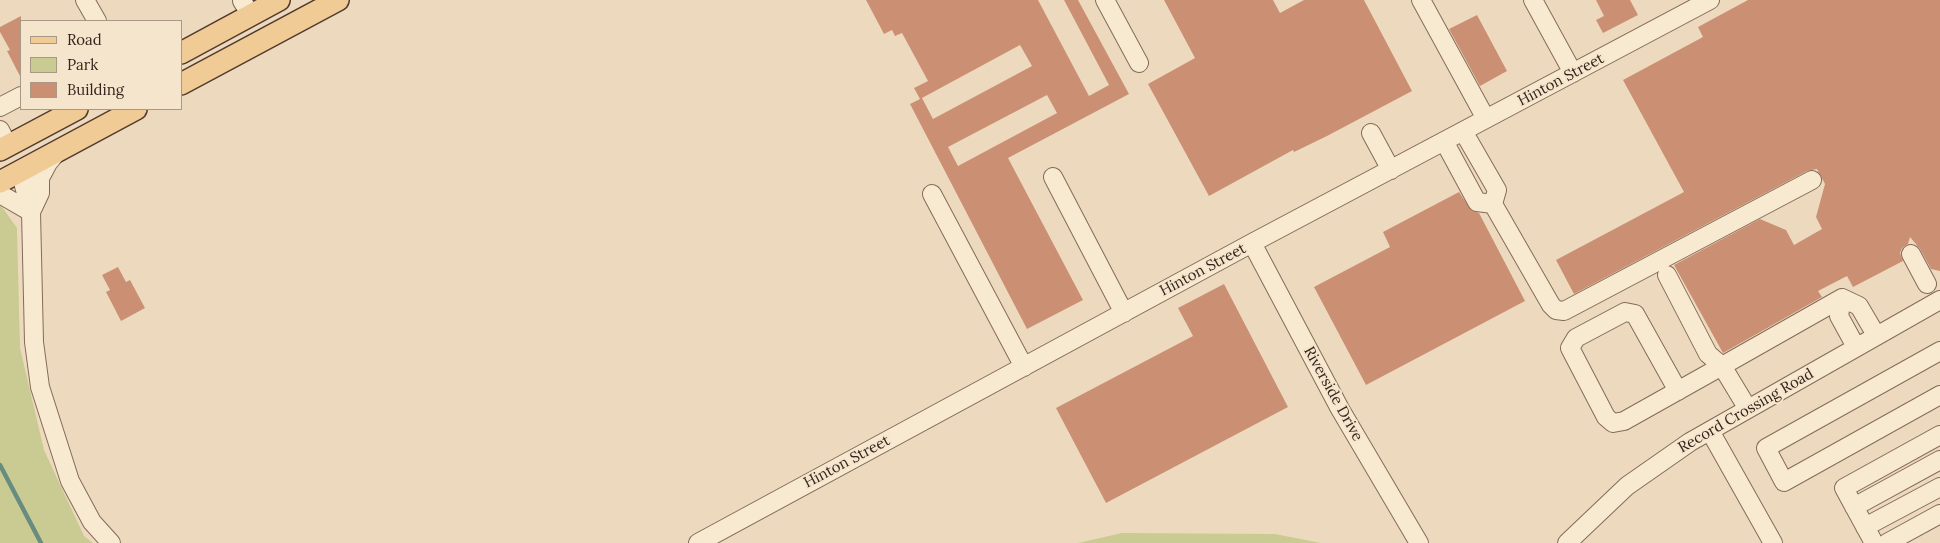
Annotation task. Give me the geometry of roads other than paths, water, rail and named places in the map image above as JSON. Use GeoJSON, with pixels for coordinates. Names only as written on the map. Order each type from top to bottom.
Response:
{"type":"FeatureCollection","features":[{"type":"Feature","properties":{"kind":"main road"},"geometry":{"type":"LineString","coordinates":[[182,52],[247,8],[279,0]]}},
{"type":"Feature","properties":{"kind":"main road"},"geometry":{"type":"LineString","coordinates":[[182,83],[338,0]]}},
{"type":"Feature","properties":{"kind":"main road"},"geometry":{"type":"LineString","coordinates":[[247,8],[264,40]]}},
{"type":"Feature","properties":{"kind":"main road"},"geometry":{"type":"LineString","coordinates":[[20,171],[3,142],[75,110]]}},
{"type":"Feature","properties":{"kind":"main road"},"geometry":{"type":"LineString","coordinates":[[0,182],[134,110]]}},
{"type":"Feature","properties":{"kind":"street"},"geometry":{"type":"LineString","coordinates":[[85,0],[96,20]]}},
{"type":"Feature","properties":{"kind":"street"},"geometry":{"type":"LineString","coordinates":[[1105,0],[1139,63]]}},
{"type":"Feature","properties":{"kind":"street"},"geometry":{"type":"LineString","coordinates":[[1422,0],[1486,119]]}},
{"type":"Feature","properties":{"kind":"street"},"geometry":{"type":"LineString","coordinates":[[1532,0],[1573,73]]}},
{"type":"Feature","properties":{"kind":"street","name":"Hinton Street"},"geometry":{"type":"LineString","coordinates":[[698,543],[1252,243],[1710,0]]}},
{"type":"Feature","properties":{"kind":"street"},"geometry":{"type":"LineString","coordinates":[[0,107],[20,97]]}},
{"type":"Feature","properties":{"kind":"street"},"geometry":{"type":"LineString","coordinates":[[1463,131],[1497,190],[1493,204],[1550,306],[1556,310],[1564,311],[1812,180]]}},
{"type":"Feature","properties":{"kind":"street"},"geometry":{"type":"LineString","coordinates":[[1371,133],[1391,170]]}},
{"type":"Feature","properties":{"kind":"street"},"geometry":{"type":"LineString","coordinates":[[1444,141],[1477,202],[1493,204]]}},
{"type":"Feature","properties":{"kind":"street"},"geometry":{"type":"LineString","coordinates":[[32,212],[40,193],[40,178],[48,163],[59,150]]}},
{"type":"Feature","properties":{"kind":"street"},"geometry":{"type":"LineString","coordinates":[[20,171],[32,212],[34,342],[40,387],[70,481],[92,522],[111,543]]}},
{"type":"Feature","properties":{"kind":"street"},"geometry":{"type":"LineString","coordinates":[[1053,177],[1124,313]]}},
{"type":"Feature","properties":{"kind":"street"},"geometry":{"type":"LineString","coordinates":[[0,194],[32,212]]}},
{"type":"Feature","properties":{"kind":"street"},"geometry":{"type":"LineString","coordinates":[[932,194],[1024,367]]}},
{"type":"Feature","properties":{"kind":"street","name":"Riverside Drive"},"geometry":{"type":"LineString","coordinates":[[1252,243],[1340,409],[1419,543]]}},
{"type":"Feature","properties":{"kind":"street"},"geometry":{"type":"LineString","coordinates":[[1911,254],[1927,284]]}},
{"type":"Feature","properties":{"kind":"street"},"geometry":{"type":"LineString","coordinates":[[1667,274],[1708,354],[1722,366],[1748,409]]}},
{"type":"Feature","properties":{"kind":"street"},"geometry":{"type":"LineString","coordinates":[[1678,391],[1634,314],[1625,312],[1576,338],[1570,348],[1606,417],[1613,423],[1624,421],[1678,391],[1842,298]]}},
{"type":"Feature","properties":{"kind":"street"},"geometry":{"type":"LineString","coordinates":[[1842,298],[1859,306],[1876,335]]}},
{"type":"Feature","properties":{"kind":"street"},"geometry":{"type":"LineString","coordinates":[[1842,298],[1839,316],[1856,346]]}},
{"type":"Feature","properties":{"kind":"street","name":"Record Crossing Road"},"geometry":{"type":"LineString","coordinates":[[1567,543],[1628,486],[1710,431],[1876,335],[1938,307]]}},
{"type":"Feature","properties":{"kind":"street"},"geometry":{"type":"LineString","coordinates":[[1940,352],[1766,448],[1784,482],[1940,395]]}},
{"type":"Feature","properties":{"kind":"street"},"geometry":{"type":"LineString","coordinates":[[1710,431],[1773,543]]}},
{"type":"Feature","properties":{"kind":"street"},"geometry":{"type":"LineString","coordinates":[[1874,543],[1844,488],[1940,435]]}},
{"type":"Feature","properties":{"kind":"street"},"geometry":{"type":"LineString","coordinates":[[1854,506],[1940,460]]}},
{"type":"Feature","properties":{"kind":"street"},"geometry":{"type":"LineString","coordinates":[[1865,527],[1940,487]]}},
{"type":"Feature","properties":{"kind":"street"},"geometry":{"type":"LineString","coordinates":[[1887,543],[1940,514]]}},
{"type":"Feature","properties":{"kind":"waterway"},"geometry":{"type":"LineString","coordinates":[[0,465],[41,543]]}}]}
